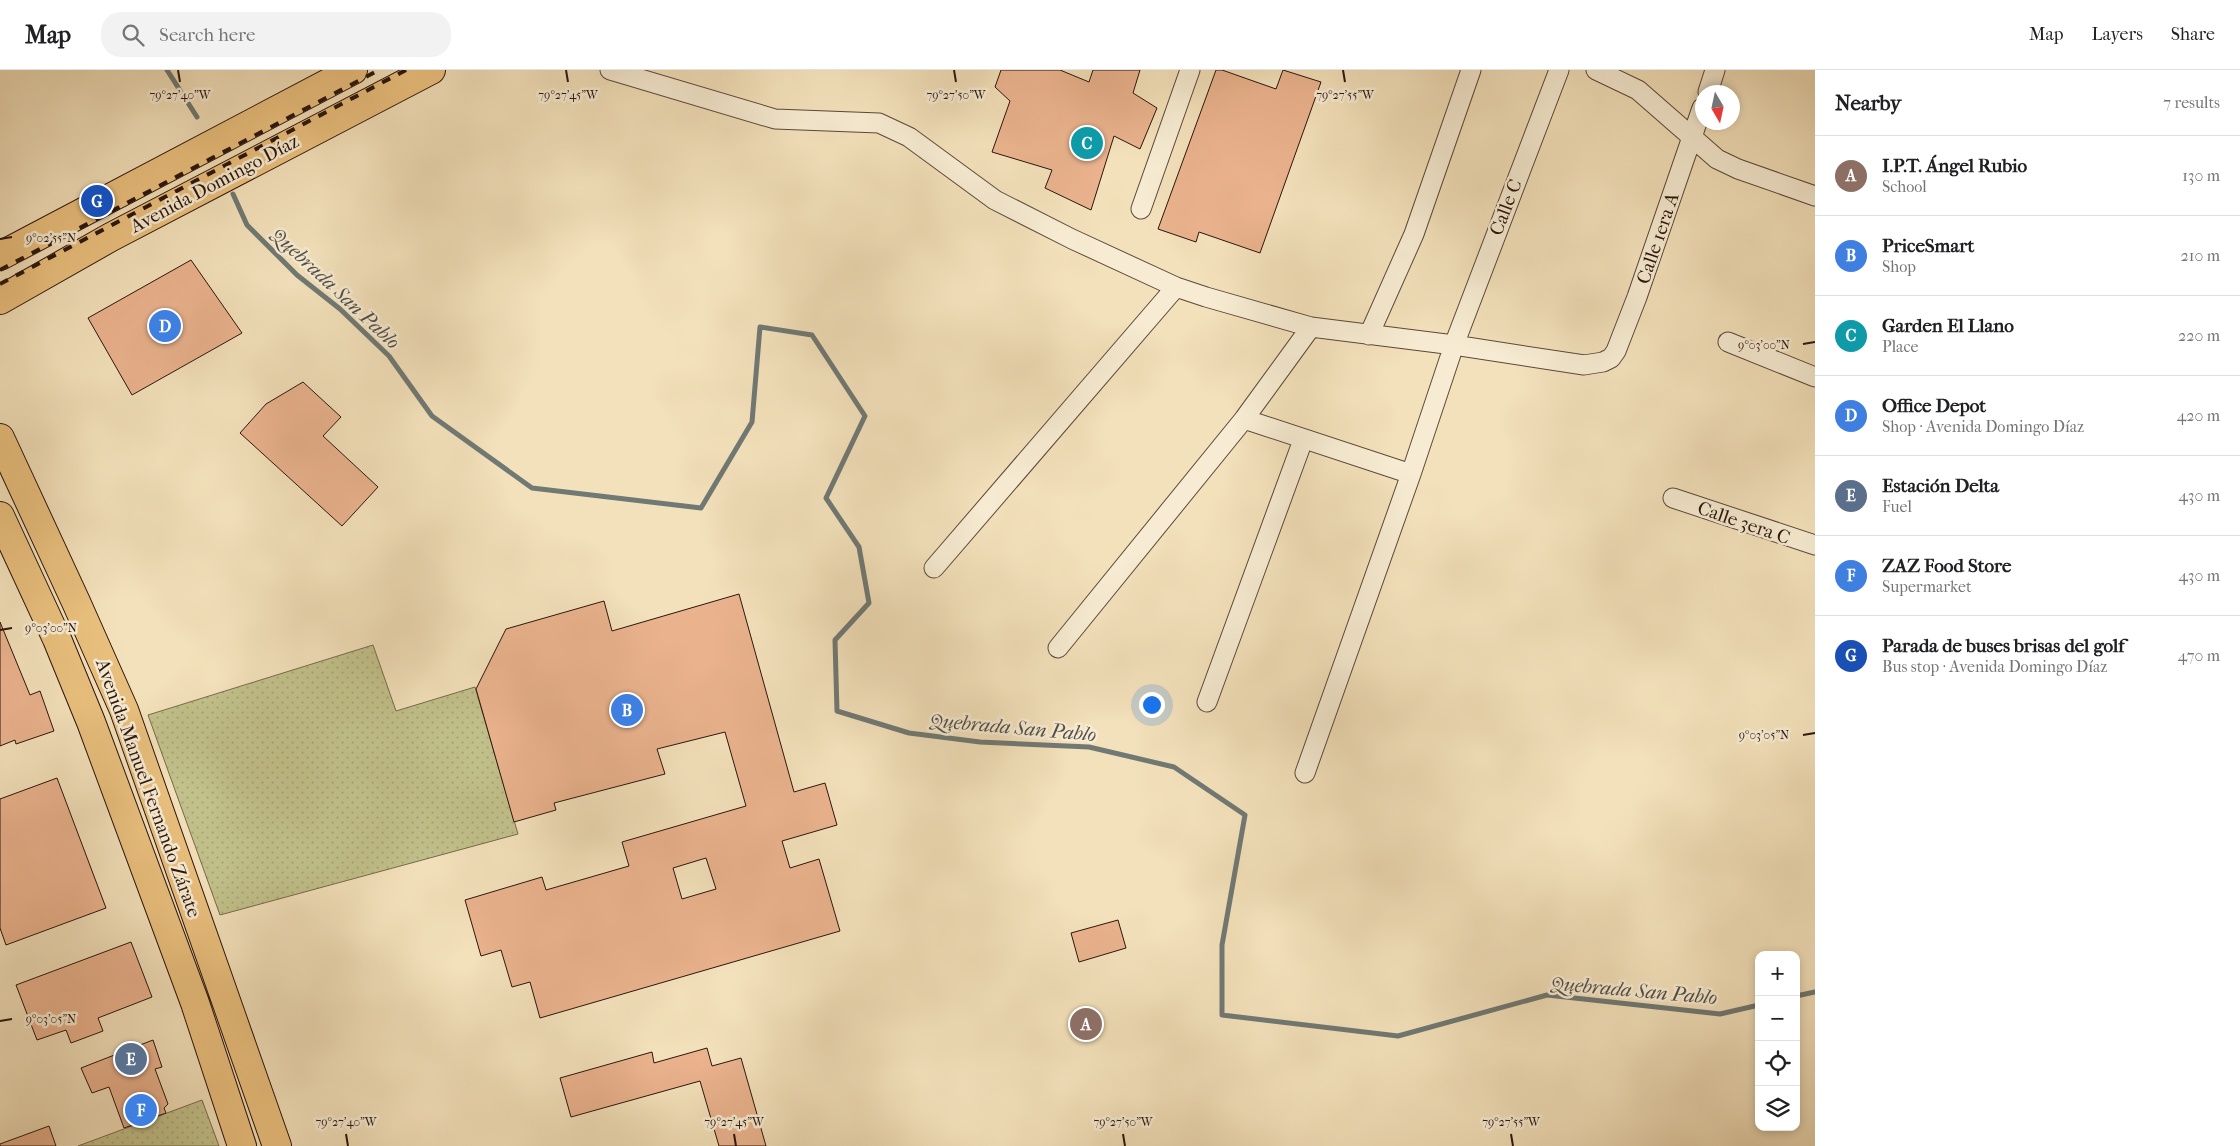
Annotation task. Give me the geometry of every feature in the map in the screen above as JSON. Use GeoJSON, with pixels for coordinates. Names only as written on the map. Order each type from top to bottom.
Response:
{"type":"FeatureCollection","features":[{"type":"Feature","properties":{"kind":"main road","name":"Avenida Domingo Díaz"},"geometry":{"type":"LineString","coordinates":[[0,256],[353,70]]}},
{"type":"Feature","properties":{"kind":"main road","name":"Avenida Domingo Díaz"},"geometry":{"type":"LineString","coordinates":[[0,300],[111,237],[430,70]]}},
{"type":"Feature","properties":{"kind":"main road"},"geometry":{"type":"LineString","coordinates":[[0,312],[27,286]]}},
{"type":"Feature","properties":{"kind":"main road","name":"Avenida Manuel Fernando Zárate"},"geometry":{"type":"LineString","coordinates":[[0,438],[124,710],[277,1146]]}},
{"type":"Feature","properties":{"kind":"main road"},"geometry":{"type":"LineString","coordinates":[[0,478],[48,569],[58,585],[76,602]]}},
{"type":"Feature","properties":{"kind":"main road","name":"Avenida Manuel Fernando Zárate"},"geometry":{"type":"LineString","coordinates":[[0,516],[50,623],[91,722],[195,1003],[242,1146]]}},
{"type":"Feature","properties":{"kind":"main road"},"geometry":{"type":"LineString","coordinates":[[91,722],[124,710]]}},
{"type":"Feature","properties":{"kind":"street"},"geometry":{"type":"LineString","coordinates":[[610,70],[775,119],[879,122],[909,137],[995,200],[1072,239],[1176,287],[1312,327],[1454,344]]}},
{"type":"Feature","properties":{"kind":"street"},"geometry":{"type":"LineString","coordinates":[[1141,210],[1190,70]]}},
{"type":"Feature","properties":{"kind":"street"},"geometry":{"type":"LineString","coordinates":[[1369,335],[1414,234],[1471,70]]}},
{"type":"Feature","properties":{"kind":"street","name":"Calle C"},"geometry":{"type":"LineString","coordinates":[[1304,774],[1411,474],[1454,344],[1559,70]]}},
{"type":"Feature","properties":{"kind":"street"},"geometry":{"type":"LineString","coordinates":[[1596,70],[1638,90],[1717,159],[1738,169],[1815,196]]}},
{"type":"Feature","properties":{"kind":"street"},"geometry":{"type":"LineString","coordinates":[[1711,85],[1716,70]]}},
{"type":"Feature","properties":{"kind":"street","name":"Calle 1era A"},"geometry":{"type":"LineString","coordinates":[[1454,344],[1584,365],[1603,362],[1611,358],[1616,350],[1695,129]]}},
{"type":"Feature","properties":{"kind":"street"},"geometry":{"type":"LineString","coordinates":[[934,568],[1176,287]]}},
{"type":"Feature","properties":{"kind":"street"},"geometry":{"type":"LineString","coordinates":[[1058,648],[1244,419],[1312,327]]}},
{"type":"Feature","properties":{"kind":"street"},"geometry":{"type":"LineString","coordinates":[[1728,342],[1815,377]]}},
{"type":"Feature","properties":{"kind":"street"},"geometry":{"type":"LineString","coordinates":[[1244,419],[1411,474]]}},
{"type":"Feature","properties":{"kind":"street"},"geometry":{"type":"LineString","coordinates":[[1207,702],[1303,440]]}},
{"type":"Feature","properties":{"kind":"street","name":"Calle 3era C"},"geometry":{"type":"LineString","coordinates":[[1673,498],[1815,545]]}},
{"type":"Feature","properties":{"kind":"shaded area"},"geometry":{"type":"Polygon","coordinates":[[[373,645],[396,711],[475,687],[518,834],[220,915],[148,715],[373,645]]]}},
{"type":"Feature","properties":{"kind":"shaded area"},"geometry":{"type":"Polygon","coordinates":[[[202,1100],[219,1146],[78,1146],[202,1100]]]}},
{"type":"Feature","properties":{"kind":"building"},"geometry":{"type":"Polygon","coordinates":[[[1001,70],[1060,70],[1089,82],[1093,70],[1140,70],[1133,93],[1157,108],[1140,149],[1114,136],[1091,210],[1045,188],[1052,170],[992,152],[1010,101],[995,87],[1001,70]]]}},
{"type":"Feature","properties":{"kind":"building"},"geometry":{"type":"Polygon","coordinates":[[[1216,70],[1222,70],[1276,89],[1283,70],[1321,82],[1260,253],[1199,232],[1196,242],[1158,229],[1216,70]]]}},
{"type":"Feature","properties":{"kind":"building"},"geometry":{"type":"Polygon","coordinates":[[[191,260],[242,333],[132,395],[88,318],[191,260]]]}},
{"type":"Feature","properties":{"kind":"building"},"geometry":{"type":"Polygon","coordinates":[[[303,382],[341,417],[323,436],[378,487],[342,526],[240,433],[266,404],[303,382]]]}},
{"type":"Feature","properties":{"kind":"building"},"geometry":{"type":"Polygon","coordinates":[[[739,594],[794,792],[825,783],[837,825],[782,841],[790,868],[819,859],[840,931],[540,1018],[530,982],[512,987],[501,950],[481,956],[465,900],[542,877],[546,890],[629,866],[622,842],[746,806],[725,732],[657,749],[665,774],[554,803],[556,810],[514,822],[476,689],[506,629],[604,601],[612,631],[739,594]],[[706,858],[673,868],[682,899],[716,889],[706,858]]]}},
{"type":"Feature","properties":{"kind":"building"},"geometry":{"type":"Polygon","coordinates":[[[0,622],[30,695],[40,691],[54,731],[16,744],[15,740],[0,746],[0,622]]]}},
{"type":"Feature","properties":{"kind":"building"},"geometry":{"type":"Polygon","coordinates":[[[57,778],[106,908],[6,945],[0,928],[0,799],[57,778]]]}},
{"type":"Feature","properties":{"kind":"building"},"geometry":{"type":"Polygon","coordinates":[[[1118,920],[1126,948],[1079,962],[1071,933],[1118,920]]]}},
{"type":"Feature","properties":{"kind":"building"},"geometry":{"type":"Polygon","coordinates":[[[131,942],[152,997],[98,1018],[103,1031],[71,1043],[66,1030],[37,1040],[16,985],[131,942]]]}},
{"type":"Feature","properties":{"kind":"building"},"geometry":{"type":"Polygon","coordinates":[[[153,1040],[162,1067],[155,1069],[168,1104],[164,1108],[166,1113],[124,1128],[109,1087],[92,1093],[81,1068],[153,1040]]]}},
{"type":"Feature","properties":{"kind":"building"},"geometry":{"type":"Polygon","coordinates":[[[707,1048],[712,1066],[741,1058],[766,1146],[719,1146],[700,1081],[571,1117],[560,1078],[652,1052],[654,1063],[707,1048]]]}},
{"type":"Feature","properties":{"kind":"building"},"geometry":{"type":"Polygon","coordinates":[[[49,1126],[56,1146],[0,1146],[0,1144],[49,1126]]]}},
{"type":"Feature","properties":{"kind":"waterway","name":"Quebrada San Pablo"},"geometry":{"type":"LineString","coordinates":[[167,70],[197,117]]}},
{"type":"Feature","properties":{"kind":"waterway","name":"Quebrada San Pablo"},"geometry":{"type":"LineString","coordinates":[[233,194],[247,225],[297,275],[340,309],[389,356],[432,416],[532,488],[701,508],[752,422],[760,327],[812,335],[865,416],[826,498],[859,547],[869,603],[835,640],[837,711],[909,733],[980,742],[1089,747],[1174,767],[1245,815],[1222,945],[1222,1015],[1398,1036],[1547,995],[1720,1014],[1755,1006]]}},
{"type":"Feature","properties":{"kind":"waterway","name":"Quebrada San Pablo"},"geometry":{"type":"LineString","coordinates":[[1800,995],[1815,992]]}},
{"type":"Feature","properties":{"kind":"railway"},"geometry":{"type":"LineString","coordinates":[[0,270],[379,70]]}},
{"type":"Feature","properties":{"kind":"railway"},"geometry":{"type":"LineString","coordinates":[[0,284],[406,70]]}},
{"type":"Feature","properties":{"kind":"place","name":"Garden El Llano"},"geometry":{"type":"Point","coordinates":[1087,143]}},
{"type":"Feature","properties":{"kind":"place","name":"Parada de buses brisas del golf"},"geometry":{"type":"Point","coordinates":[97,201]}},
{"type":"Feature","properties":{"kind":"place","name":"Office Depot"},"geometry":{"type":"Point","coordinates":[165,326]}},
{"type":"Feature","properties":{"kind":"place","name":"PriceSmart"},"geometry":{"type":"Point","coordinates":[627,710]}},
{"type":"Feature","properties":{"kind":"place","name":"I.P.T. Ángel Rubio"},"geometry":{"type":"Point","coordinates":[1086,1024]}},
{"type":"Feature","properties":{"kind":"place","name":"Estación Delta"},"geometry":{"type":"Point","coordinates":[131,1059]}},
{"type":"Feature","properties":{"kind":"place","name":"ZAZ Food Store"},"geometry":{"type":"Point","coordinates":[141,1110]}}]}
